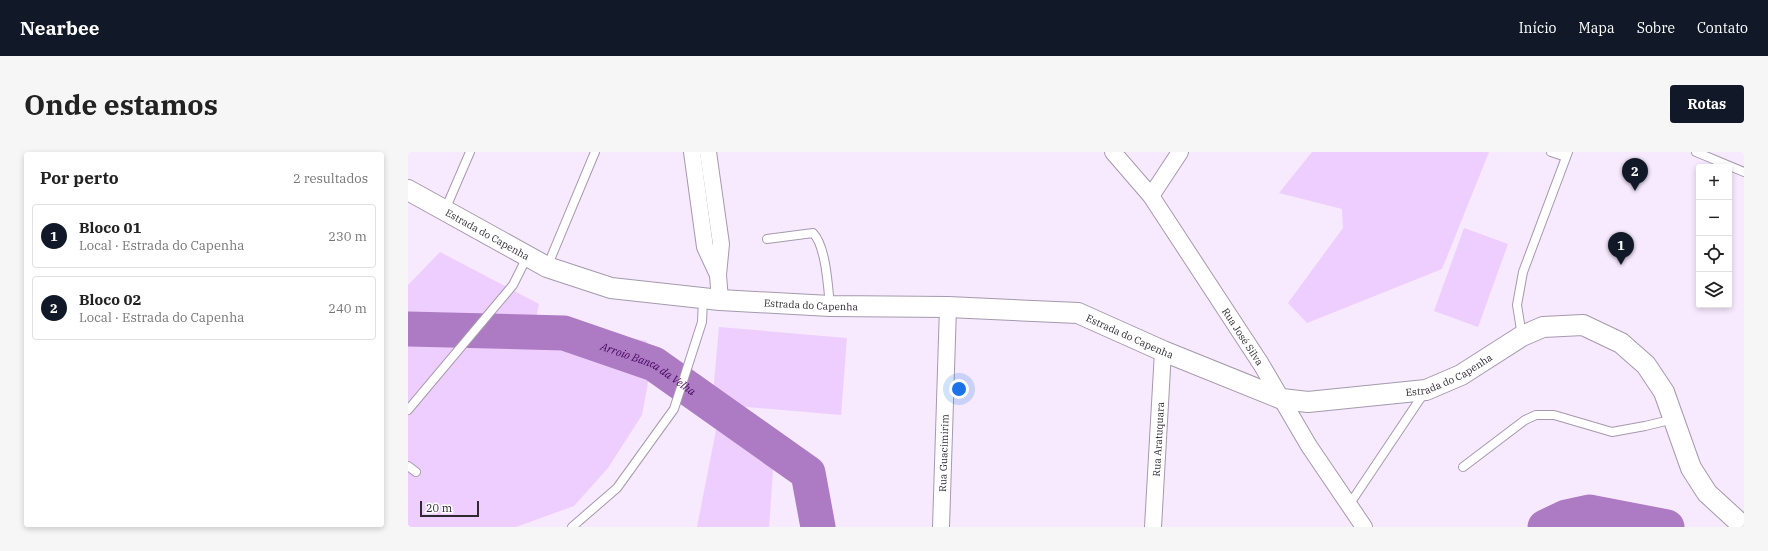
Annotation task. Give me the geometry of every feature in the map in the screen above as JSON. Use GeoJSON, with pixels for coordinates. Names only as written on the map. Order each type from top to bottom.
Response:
{"type":"FeatureCollection","features":[{"type":"Feature","properties":{"kind":"street"},"geometry":{"type":"LineString","coordinates":[[692,152],[705,247],[718,275]]}},
{"type":"Feature","properties":{"kind":"street"},"geometry":{"type":"LineString","coordinates":[[708,152],[721,244],[718,275],[712,300]]}},
{"type":"Feature","properties":{"kind":"street","name":"Rua José Silva"},"geometry":{"type":"LineString","coordinates":[[1113,152],[1151,196],[1282,399],[1309,446],[1364,527]]}},
{"type":"Feature","properties":{"kind":"street"},"geometry":{"type":"LineString","coordinates":[[1151,196],[1180,152]]}},
{"type":"Feature","properties":{"kind":"street","name":"Estrada do Capenha"},"geometry":{"type":"LineString","coordinates":[[408,190],[547,267],[611,288],[712,300],[830,306],[948,306],[1078,313],[1163,351],[1282,399],[1308,402],[1426,390],[1461,375],[1522,336],[1543,327],[1582,325],[1621,343],[1646,365],[1664,392],[1691,468],[1707,493],[1744,527]]}},
{"type":"Feature","properties":{"kind":"street","name":"Rua Guacimirim"},"geometry":{"type":"LineString","coordinates":[[941,527],[948,306]]}},
{"type":"Feature","properties":{"kind":"street","name":"Rua Aratuquara"},"geometry":{"type":"LineString","coordinates":[[1153,527],[1163,351]]}},
{"type":"Feature","properties":{"kind":"lane"},"geometry":{"type":"LineString","coordinates":[[445,211],[470,152]]}},
{"type":"Feature","properties":{"kind":"lane"},"geometry":{"type":"LineString","coordinates":[[547,267],[595,152]]}},
{"type":"Feature","properties":{"kind":"lane"},"geometry":{"type":"LineString","coordinates":[[1522,336],[1517,305],[1523,272],[1567,154],[1551,152]]}},
{"type":"Feature","properties":{"kind":"lane"},"geometry":{"type":"LineString","coordinates":[[1696,152],[1744,172]]}},
{"type":"Feature","properties":{"kind":"lane"},"geometry":{"type":"LineString","coordinates":[[767,239],[813,233],[819,238],[827,276],[830,306]]}},
{"type":"Feature","properties":{"kind":"lane"},"geometry":{"type":"LineString","coordinates":[[408,410],[514,285],[527,257]]}},
{"type":"Feature","properties":{"kind":"lane"},"geometry":{"type":"LineString","coordinates":[[572,527],[617,488],[674,409],[702,322],[712,300]]}},
{"type":"Feature","properties":{"kind":"lane"},"geometry":{"type":"LineString","coordinates":[[1349,505],[1426,390]]}},
{"type":"Feature","properties":{"kind":"lane"},"geometry":{"type":"LineString","coordinates":[[1463,467],[1525,420],[1536,415],[1554,415],[1612,432],[1674,420]]}},
{"type":"Feature","properties":{"kind":"lane"},"geometry":{"type":"LineString","coordinates":[[408,466],[416,472]]}},
{"type":"Feature","properties":{"kind":"shaded area"},"geometry":{"type":"Polygon","coordinates":[[[1312,152],[1489,152],[1442,269],[1307,323],[1288,303],[1343,228],[1342,209],[1279,193],[1312,152]]]}},
{"type":"Feature","properties":{"kind":"shaded area"},"geometry":{"type":"Polygon","coordinates":[[[1464,228],[1508,244],[1478,327],[1434,311],[1464,228]]]}},
{"type":"Feature","properties":{"kind":"shaded area"},"geometry":{"type":"Polygon","coordinates":[[[440,252],[539,304],[535,322],[647,341],[651,366],[642,415],[608,468],[574,506],[516,527],[408,527],[408,285],[440,252]]]}},
{"type":"Feature","properties":{"kind":"shaded area"},"geometry":{"type":"Polygon","coordinates":[[[719,327],[847,338],[841,415],[712,404],[719,327]]]}},
{"type":"Feature","properties":{"kind":"shaded area"},"geometry":{"type":"Polygon","coordinates":[[[717,425],[774,456],[769,527],[697,527],[717,425]]]}},
{"type":"Feature","properties":{"kind":"waterway","name":"Arroio Banca da Velha"},"geometry":{"type":"LineString","coordinates":[[408,329],[564,333],[654,364],[808,473],[818,527]]}},
{"type":"Feature","properties":{"kind":"waterway","name":"Arroio Banca da Velha"},"geometry":{"type":"LineString","coordinates":[[1545,527],[1566,517],[1589,512],[1667,527]]}},
{"type":"Feature","properties":{"kind":"place","name":"Bloco 02"},"geometry":{"type":"Point","coordinates":[1635,191]}},
{"type":"Feature","properties":{"kind":"place","name":"Bloco 01"},"geometry":{"type":"Point","coordinates":[1621,265]}}]}
